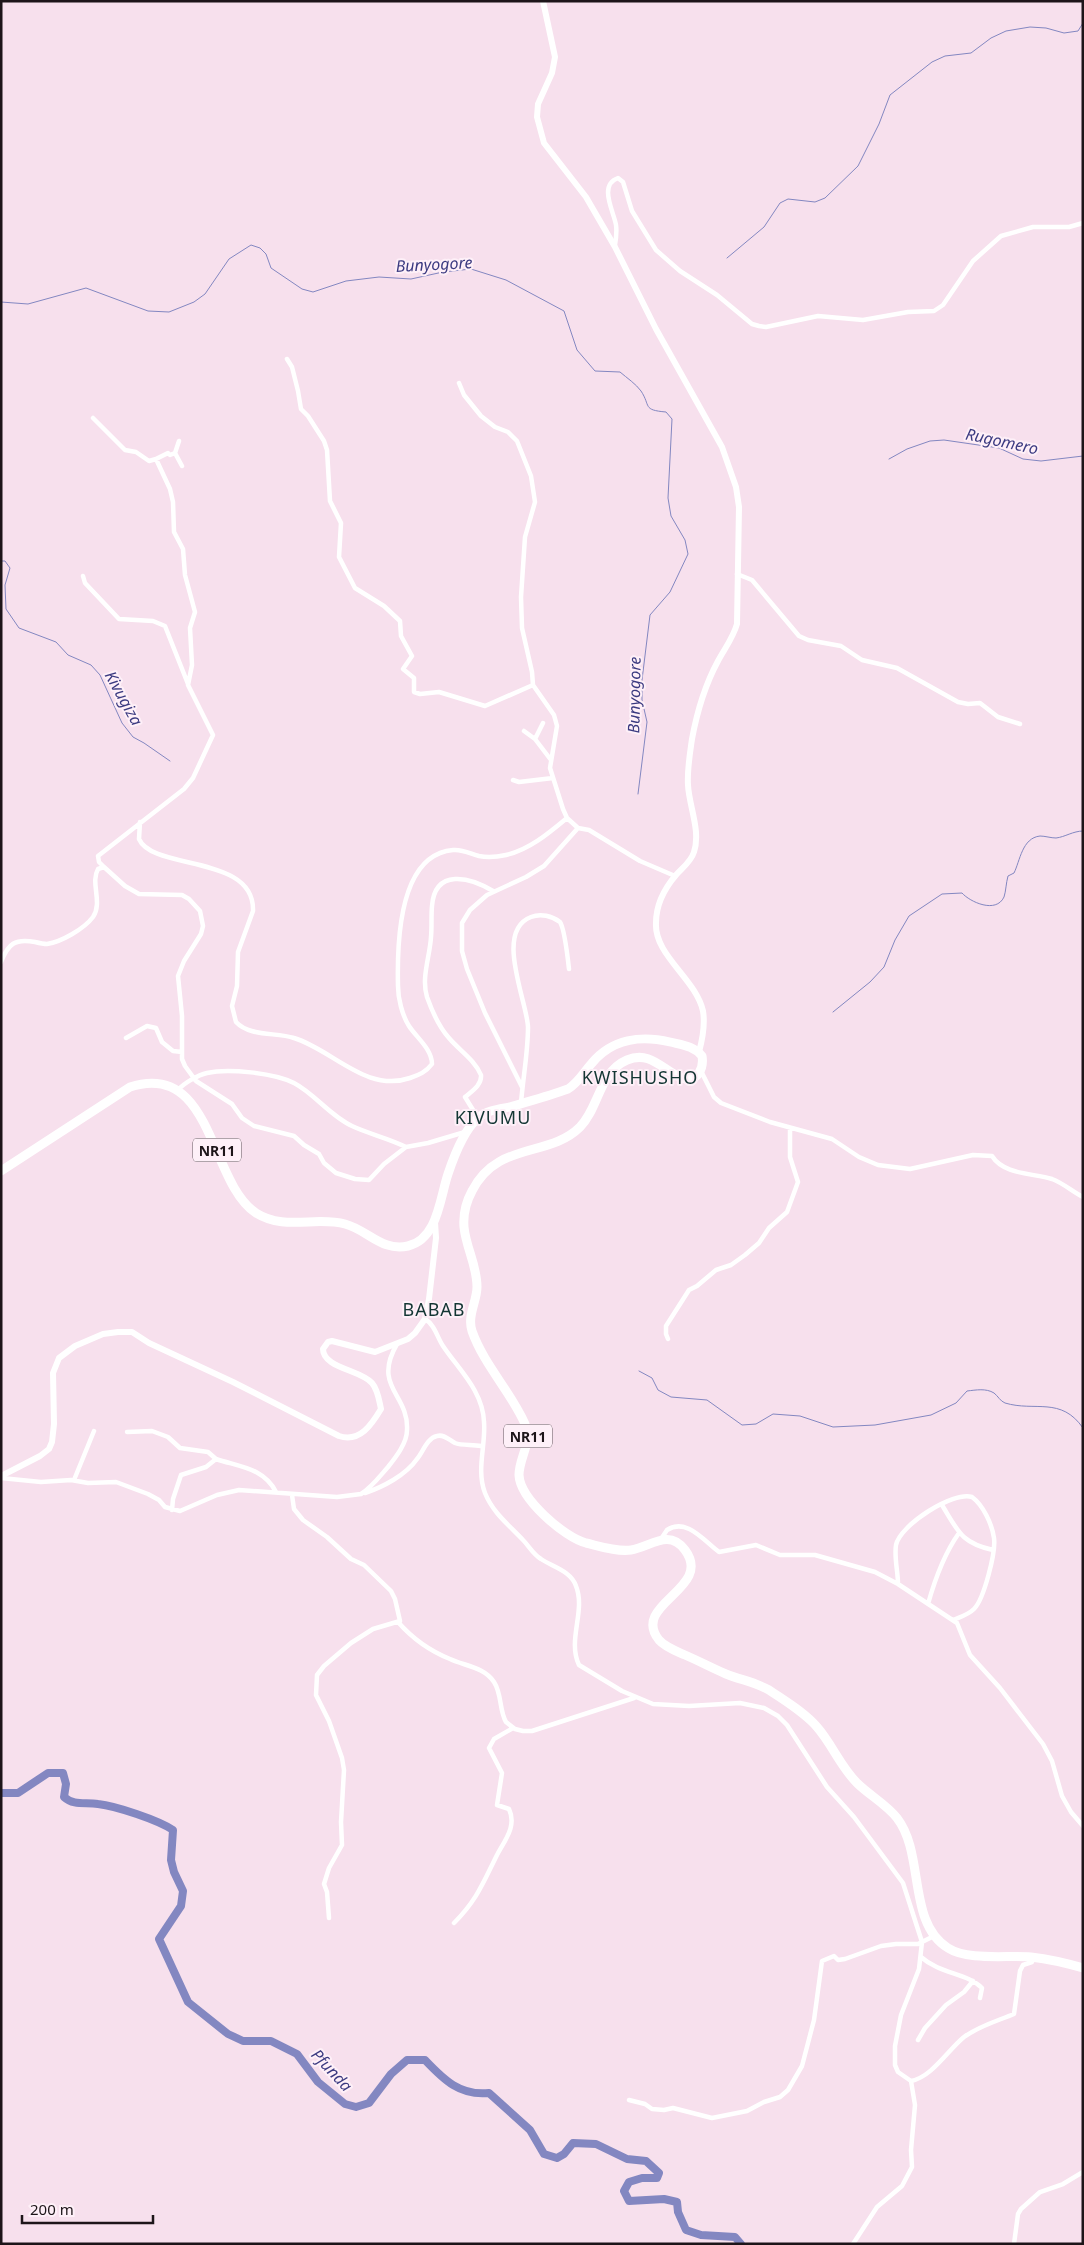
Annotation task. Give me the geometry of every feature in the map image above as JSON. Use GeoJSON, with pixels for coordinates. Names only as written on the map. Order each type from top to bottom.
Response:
{"type":"FeatureCollection","features":[{"type":"Feature","properties":{"kind":"highway","name":"NR11"},"geometry":{"type":"LineString","coordinates":[[178,1090],[187,1098],[197,1112],[240,1195],[258,1214],[283,1222],[346,1224],[381,1244],[397,1247],[418,1242],[429,1230],[435,1218],[447,1176],[468,1131],[484,1113],[568,1089],[576,1083],[602,1052],[625,1041],[639,1038],[656,1040],[689,1047],[699,1052]]}},
{"type":"Feature","properties":{"kind":"highway"},"geometry":{"type":"LineString","coordinates":[[699,1052],[704,1061],[701,1071]]}},
{"type":"Feature","properties":{"kind":"highway","name":"NR11"},"geometry":{"type":"LineString","coordinates":[[661,1539],[626,1550],[582,1542],[562,1531],[525,1492],[519,1474],[527,1444],[527,1428],[485,1357],[472,1330],[471,1319],[477,1293],[477,1276],[465,1232],[464,1218],[469,1196],[486,1170],[504,1159],[558,1141],[577,1130],[586,1119],[610,1074],[622,1063],[634,1058],[646,1058],[657,1062],[679,1077],[687,1079],[696,1077],[701,1071]]}},
{"type":"Feature","properties":{"kind":"highway"},"geometry":{"type":"LineString","coordinates":[[1,1171],[130,1087],[154,1083],[178,1090]]}},
{"type":"Feature","properties":{"kind":"highway"},"geometry":{"type":"LineString","coordinates":[[661,1539],[669,1539],[682,1546],[688,1553],[691,1566],[686,1582],[656,1612],[653,1623],[658,1639],[676,1651],[729,1675],[760,1685],[797,1710],[816,1726],[848,1774],[888,1808],[904,1829],[912,1851],[925,1918],[934,1936],[951,1950],[957,1952],[1033,1957],[1083,1968]]}},
{"type":"Feature","properties":{"kind":"main road"},"geometry":{"type":"LineString","coordinates":[[543,1],[555,57],[552,73],[538,104],[537,117],[544,142],[586,197],[615,247],[656,330],[722,447],[736,487],[739,507],[735,630],[718,662],[701,701],[692,740],[688,784],[696,838],[695,850],[691,859],[661,895],[656,921],[656,934],[661,945],[692,985],[703,1011],[699,1052]]}},
{"type":"Feature","properties":{"kind":"main road"},"geometry":{"type":"LineString","coordinates":[[1,1477],[30,1462],[49,1449],[54,1437],[54,1373],[56,1363],[65,1352],[103,1334],[132,1332],[148,1343],[234,1382],[297,1416],[345,1438],[368,1430],[381,1409],[376,1389],[371,1381],[357,1372],[343,1368],[329,1360],[323,1352],[324,1346],[332,1341],[375,1352],[397,1344],[415,1333],[425,1319],[436,1238],[435,1218]]}},
{"type":"Feature","properties":{"kind":"street"},"geometry":{"type":"LineString","coordinates":[[615,247],[616,224],[608,195],[612,183],[618,178],[623,182],[632,211],[656,250],[680,271],[717,295],[752,324],[766,327],[818,316],[863,320],[896,313],[934,311],[943,305],[973,261],[1001,236],[1033,227],[1069,227],[1083,223]]}},
{"type":"Feature","properties":{"kind":"street"},"geometry":{"type":"LineString","coordinates":[[287,359],[292,366],[301,409],[308,416],[324,441],[327,450],[330,501],[341,523],[338,557],[355,588],[384,606],[400,621],[401,636],[412,656],[403,669],[414,678],[414,692],[420,694],[439,692],[485,706],[533,684]]}},
{"type":"Feature","properties":{"kind":"street"},"geometry":{"type":"LineString","coordinates":[[459,382],[463,392],[481,416],[495,428],[508,432],[517,441],[531,476],[535,502],[525,537],[520,620],[533,684],[554,715],[557,726],[550,768],[567,818],[578,828],[589,830],[640,861],[675,876]]}},
{"type":"Feature","properties":{"kind":"street"},"geometry":{"type":"LineString","coordinates":[[93,418],[125,450],[136,452],[150,461],[168,453],[170,455],[175,453]]}},
{"type":"Feature","properties":{"kind":"street"},"geometry":{"type":"LineString","coordinates":[[179,441],[175,453],[182,466]]}},
{"type":"Feature","properties":{"kind":"street"},"geometry":{"type":"LineString","coordinates":[[156,459],[170,489],[173,502],[174,532],[183,549],[186,575],[195,612],[190,628],[192,665],[188,685]]}},
{"type":"Feature","properties":{"kind":"street"},"geometry":{"type":"LineString","coordinates":[[738,574],[752,580],[764,592],[798,636],[808,640],[841,646],[862,660],[897,668],[958,702],[968,704],[980,702],[998,717],[1020,724]]}},
{"type":"Feature","properties":{"kind":"street"},"geometry":{"type":"LineString","coordinates":[[83,576],[85,583],[119,619],[153,621],[164,626],[188,685],[212,731],[210,743],[194,778],[184,789],[98,856],[99,862],[125,886],[140,894],[182,895],[189,899],[200,911],[202,926],[200,934],[184,961],[178,976],[184,1066],[202,1087],[232,1104],[247,1122],[254,1126],[286,1133],[299,1139],[304,1145],[319,1154],[324,1164],[336,1173],[352,1178],[369,1180],[384,1164],[406,1147],[428,1143],[468,1131]]}},
{"type":"Feature","properties":{"kind":"street"},"geometry":{"type":"LineString","coordinates":[[535,739],[543,723]]}},
{"type":"Feature","properties":{"kind":"street"},"geometry":{"type":"LineString","coordinates":[[524,731],[535,739],[551,760]]}},
{"type":"Feature","properties":{"kind":"street"},"geometry":{"type":"LineString","coordinates":[[514,780],[520,782],[553,778]]}},
{"type":"Feature","properties":{"kind":"street"},"geometry":{"type":"LineString","coordinates":[[140,822],[139,840],[149,851],[204,866],[236,879],[247,888],[253,904],[253,910],[240,942],[236,962],[237,986],[232,1006],[232,1013],[236,1022],[247,1030],[294,1038],[319,1049],[357,1072],[376,1079],[401,1081],[425,1072],[432,1064],[430,1055],[408,1024],[398,989],[398,949],[401,921],[413,880],[420,868],[432,857],[454,850],[485,857],[496,857],[519,851],[567,818]]}},
{"type":"Feature","properties":{"kind":"street"},"geometry":{"type":"LineString","coordinates":[[522,1087],[485,1013],[467,969],[462,951],[461,930],[466,917],[478,901],[493,890],[521,880],[544,866],[578,828]]}},
{"type":"Feature","properties":{"kind":"street"},"geometry":{"type":"LineString","coordinates":[[1,962],[5,952],[12,943],[19,940],[44,944],[54,942],[83,927],[94,916],[97,892],[94,875],[98,869],[104,867]]}},
{"type":"Feature","properties":{"kind":"street"},"geometry":{"type":"LineString","coordinates":[[478,1118],[466,1097],[479,1083],[481,1076],[461,1049],[447,1036],[437,1018],[426,995],[426,968],[432,936],[432,904],[437,889],[446,881],[461,877],[483,884],[493,890]]}},
{"type":"Feature","properties":{"kind":"street"},"geometry":{"type":"LineString","coordinates":[[521,1103],[528,1027],[523,996],[515,970],[514,956],[517,934],[523,922],[533,916],[540,915],[550,916],[560,922],[564,931],[563,940],[569,969]]}},
{"type":"Feature","properties":{"kind":"street"},"geometry":{"type":"LineString","coordinates":[[126,1038],[147,1026],[156,1028],[162,1042],[173,1051],[182,1052]]}},
{"type":"Feature","properties":{"kind":"street"},"geometry":{"type":"LineString","coordinates":[[701,1071],[718,1101],[762,1119],[832,1139],[859,1157],[878,1165],[910,1169],[973,1155],[992,1156],[994,1160],[1009,1168],[1051,1179],[1083,1197]]}},
{"type":"Feature","properties":{"kind":"street"},"geometry":{"type":"LineString","coordinates":[[178,1090],[195,1078],[207,1073],[231,1072],[288,1080],[302,1088],[353,1126],[385,1137],[406,1147]]}},
{"type":"Feature","properties":{"kind":"street"},"geometry":{"type":"LineString","coordinates":[[668,1339],[666,1326],[689,1290],[697,1286],[716,1270],[739,1261],[758,1243],[769,1228],[787,1212],[798,1182],[790,1156],[790,1128]]}},
{"type":"Feature","properties":{"kind":"street"},"geometry":{"type":"LineString","coordinates":[[425,1319],[436,1330],[443,1346],[465,1374],[480,1403],[484,1422],[482,1446],[483,1487],[496,1513],[534,1554],[568,1575],[577,1588],[579,1607],[575,1650],[579,1664],[588,1672],[634,1698],[653,1704],[677,1706],[740,1702],[764,1708],[778,1716],[794,1735],[827,1787],[854,1817],[900,1879],[922,1942],[921,1957],[914,1986],[901,2015],[895,2046],[895,2065],[898,2072],[912,2081]]}},
{"type":"Feature","properties":{"kind":"street"},"geometry":{"type":"LineString","coordinates":[[361,1494],[392,1462],[406,1436],[404,1412],[394,1392],[388,1367],[397,1344]]}},
{"type":"Feature","properties":{"kind":"street"},"geometry":{"type":"LineString","coordinates":[[74,1480],[94,1432]]}},
{"type":"Feature","properties":{"kind":"street"},"geometry":{"type":"LineString","coordinates":[[127,1432],[152,1432],[168,1438],[180,1448],[208,1452],[216,1459],[263,1475],[276,1492]]}},
{"type":"Feature","properties":{"kind":"street"},"geometry":{"type":"LineString","coordinates":[[1,1477],[41,1482],[74,1480],[88,1483],[116,1482],[148,1494],[159,1500],[165,1507],[172,1510],[180,1510],[227,1492],[254,1490],[292,1495],[337,1497],[361,1494],[378,1488],[406,1470],[418,1459],[431,1438],[445,1436],[455,1443],[482,1446]]}},
{"type":"Feature","properties":{"kind":"street"},"geometry":{"type":"LineString","coordinates":[[172,1510],[173,1499],[181,1475],[206,1467],[216,1459]]}},
{"type":"Feature","properties":{"kind":"street"},"geometry":{"type":"LineString","coordinates":[[292,1495],[294,1509],[303,1520],[327,1537],[351,1559],[364,1565],[391,1591],[399,1612],[400,1620],[398,1622]]}},
{"type":"Feature","properties":{"kind":"street"},"geometry":{"type":"LineString","coordinates":[[898,1584],[896,1544],[916,1519],[942,1505],[966,1496],[976,1499],[982,1506],[994,1537],[993,1550],[987,1577],[977,1605],[964,1616],[953,1620]]}},
{"type":"Feature","properties":{"kind":"street"},"geometry":{"type":"LineString","coordinates":[[942,1505],[960,1533],[974,1545],[993,1550]]}},
{"type":"Feature","properties":{"kind":"street"},"geometry":{"type":"LineString","coordinates":[[661,1539],[667,1530],[679,1527],[698,1533],[719,1552],[753,1544],[785,1556],[815,1555],[860,1566],[898,1584],[953,1620],[959,1626],[970,1655],[1025,1718],[1049,1754],[1062,1796],[1070,1812],[1083,1826]]}},
{"type":"Feature","properties":{"kind":"street"},"geometry":{"type":"LineString","coordinates":[[928,1604],[936,1576],[952,1544],[960,1533]]}},
{"type":"Feature","properties":{"kind":"street"},"geometry":{"type":"LineString","coordinates":[[398,1622],[408,1634],[424,1646],[489,1676],[498,1689],[503,1717],[513,1728],[523,1731],[542,1729],[634,1698]]}},
{"type":"Feature","properties":{"kind":"street"},"geometry":{"type":"LineString","coordinates":[[330,1918],[327,1892],[324,1884],[329,1868],[342,1845],[341,1822],[344,1770],[342,1758],[329,1721],[316,1694],[317,1675],[324,1666],[351,1643],[373,1629],[398,1622]]}},
{"type":"Feature","properties":{"kind":"street"},"geometry":{"type":"LineString","coordinates":[[454,1923],[478,1895],[508,1837],[512,1824],[509,1808],[497,1805],[502,1773],[490,1748],[494,1739],[513,1728]]}},
{"type":"Feature","properties":{"kind":"street"},"geometry":{"type":"LineString","coordinates":[[630,2100],[645,2104],[652,2109],[673,2108],[712,2118],[747,2111],[764,2102],[780,2097],[788,2090],[802,2066],[814,2020],[822,1961],[834,1956],[838,1960],[890,1944],[915,1944],[934,1936]]}},
{"type":"Feature","properties":{"kind":"street"},"geometry":{"type":"LineString","coordinates":[[921,1957],[940,1970],[974,1981],[982,1988],[980,1998]]}},
{"type":"Feature","properties":{"kind":"street"},"geometry":{"type":"LineString","coordinates":[[912,2081],[925,2075],[967,2035],[1014,2014],[1021,1968],[1026,1963],[1032,1962],[1033,1957]]}},
{"type":"Feature","properties":{"kind":"street"},"geometry":{"type":"LineString","coordinates":[[918,2040],[925,2028],[946,2005],[964,1992],[974,1981]]}},
{"type":"Feature","properties":{"kind":"street"},"geometry":{"type":"LineString","coordinates":[[853,2244],[877,2208],[902,2186],[912,2167],[910,2150],[915,2105],[912,2081]]}},
{"type":"Feature","properties":{"kind":"street"},"geometry":{"type":"LineString","coordinates":[[1014,2244],[1018,2214],[1021,2209],[1040,2192],[1063,2184],[1083,2172]]}},
{"type":"Feature","properties":{"kind":"waterway"},"geometry":{"type":"LineString","coordinates":[[727,258],[764,227],[780,203],[788,199],[815,202],[825,198],[858,166],[879,124],[890,95],[932,62],[945,56],[971,53],[991,38],[1006,31],[1030,27],[1046,28],[1064,33],[1078,31],[1083,23],[1083,3]]}},
{"type":"Feature","properties":{"kind":"waterway","name":"Bunyogore"},"geometry":{"type":"LineString","coordinates":[[1,302],[28,304],[86,288],[148,311],[169,312],[194,302],[205,294],[229,259],[251,245],[260,248],[266,254],[271,268],[302,289],[313,292],[346,281],[379,277],[411,279],[443,272],[471,269],[506,280],[564,311],[577,350],[595,371],[620,372],[639,388],[650,408],[666,412],[672,419],[668,498],[671,516],[685,540],[688,554],[670,592],[650,615],[642,680],[642,700],[647,722],[638,794]]}},
{"type":"Feature","properties":{"kind":"waterway","name":"Rugomero"},"geometry":{"type":"LineString","coordinates":[[889,459],[907,449],[930,441],[944,440],[999,448],[1023,459],[1041,461],[1083,456]]}},
{"type":"Feature","properties":{"kind":"waterway","name":"Kivugiza"},"geometry":{"type":"LineString","coordinates":[[1,561],[5,561],[10,568],[5,585],[6,609],[19,628],[56,642],[68,655],[91,665],[100,675],[122,723],[133,737],[170,761]]}},
{"type":"Feature","properties":{"kind":"waterway"},"geometry":{"type":"LineString","coordinates":[[833,1012],[870,982],[884,967],[895,940],[909,916],[942,894],[962,893],[977,903],[989,906],[995,905],[1004,897],[1008,876],[1014,873],[1022,851],[1029,841],[1040,836],[1056,838],[1083,831]]}},
{"type":"Feature","properties":{"kind":"waterway"},"geometry":{"type":"LineString","coordinates":[[639,1371],[652,1378],[658,1390],[671,1397],[707,1400],[742,1425],[756,1424],[773,1414],[800,1416],[833,1427],[875,1425],[931,1415],[956,1403],[967,1391],[988,1390],[1005,1403],[1057,1408],[1075,1418],[1083,1428]]}},
{"type":"Feature","properties":{"kind":"waterway","name":"Pfunda"},"geometry":{"type":"LineString","coordinates":[[1,1793],[18,1793],[48,1773],[63,1773],[66,1784],[64,1797],[68,1800],[76,1803],[93,1803],[126,1810],[173,1830],[171,1860],[174,1872],[183,1891],[181,1906],[159,1939],[188,2002],[228,2034],[243,2041],[271,2041],[297,2054],[318,2082],[345,2104],[356,2107],[369,2103],[391,2074],[407,2060],[425,2060],[453,2085],[469,2092],[489,2093],[530,2130],[544,2154],[557,2158],[564,2154],[573,2143],[596,2144],[627,2159],[646,2161],[659,2173],[657,2178],[642,2178],[629,2182],[624,2191],[629,2201],[664,2199],[677,2202],[678,2212],[686,2230],[701,2235],[735,2237],[741,2244]]}},
{"type":"Feature","properties":{"kind":"district","name":"KWISHUSHO"},"geometry":{"type":"Point","coordinates":[640,1077]}},
{"type":"Feature","properties":{"kind":"district","name":"KIVUMU"},"geometry":{"type":"Point","coordinates":[493,1117]}},
{"type":"Feature","properties":{"kind":"district","name":"BABAB"},"geometry":{"type":"Point","coordinates":[434,1309]}}]}
